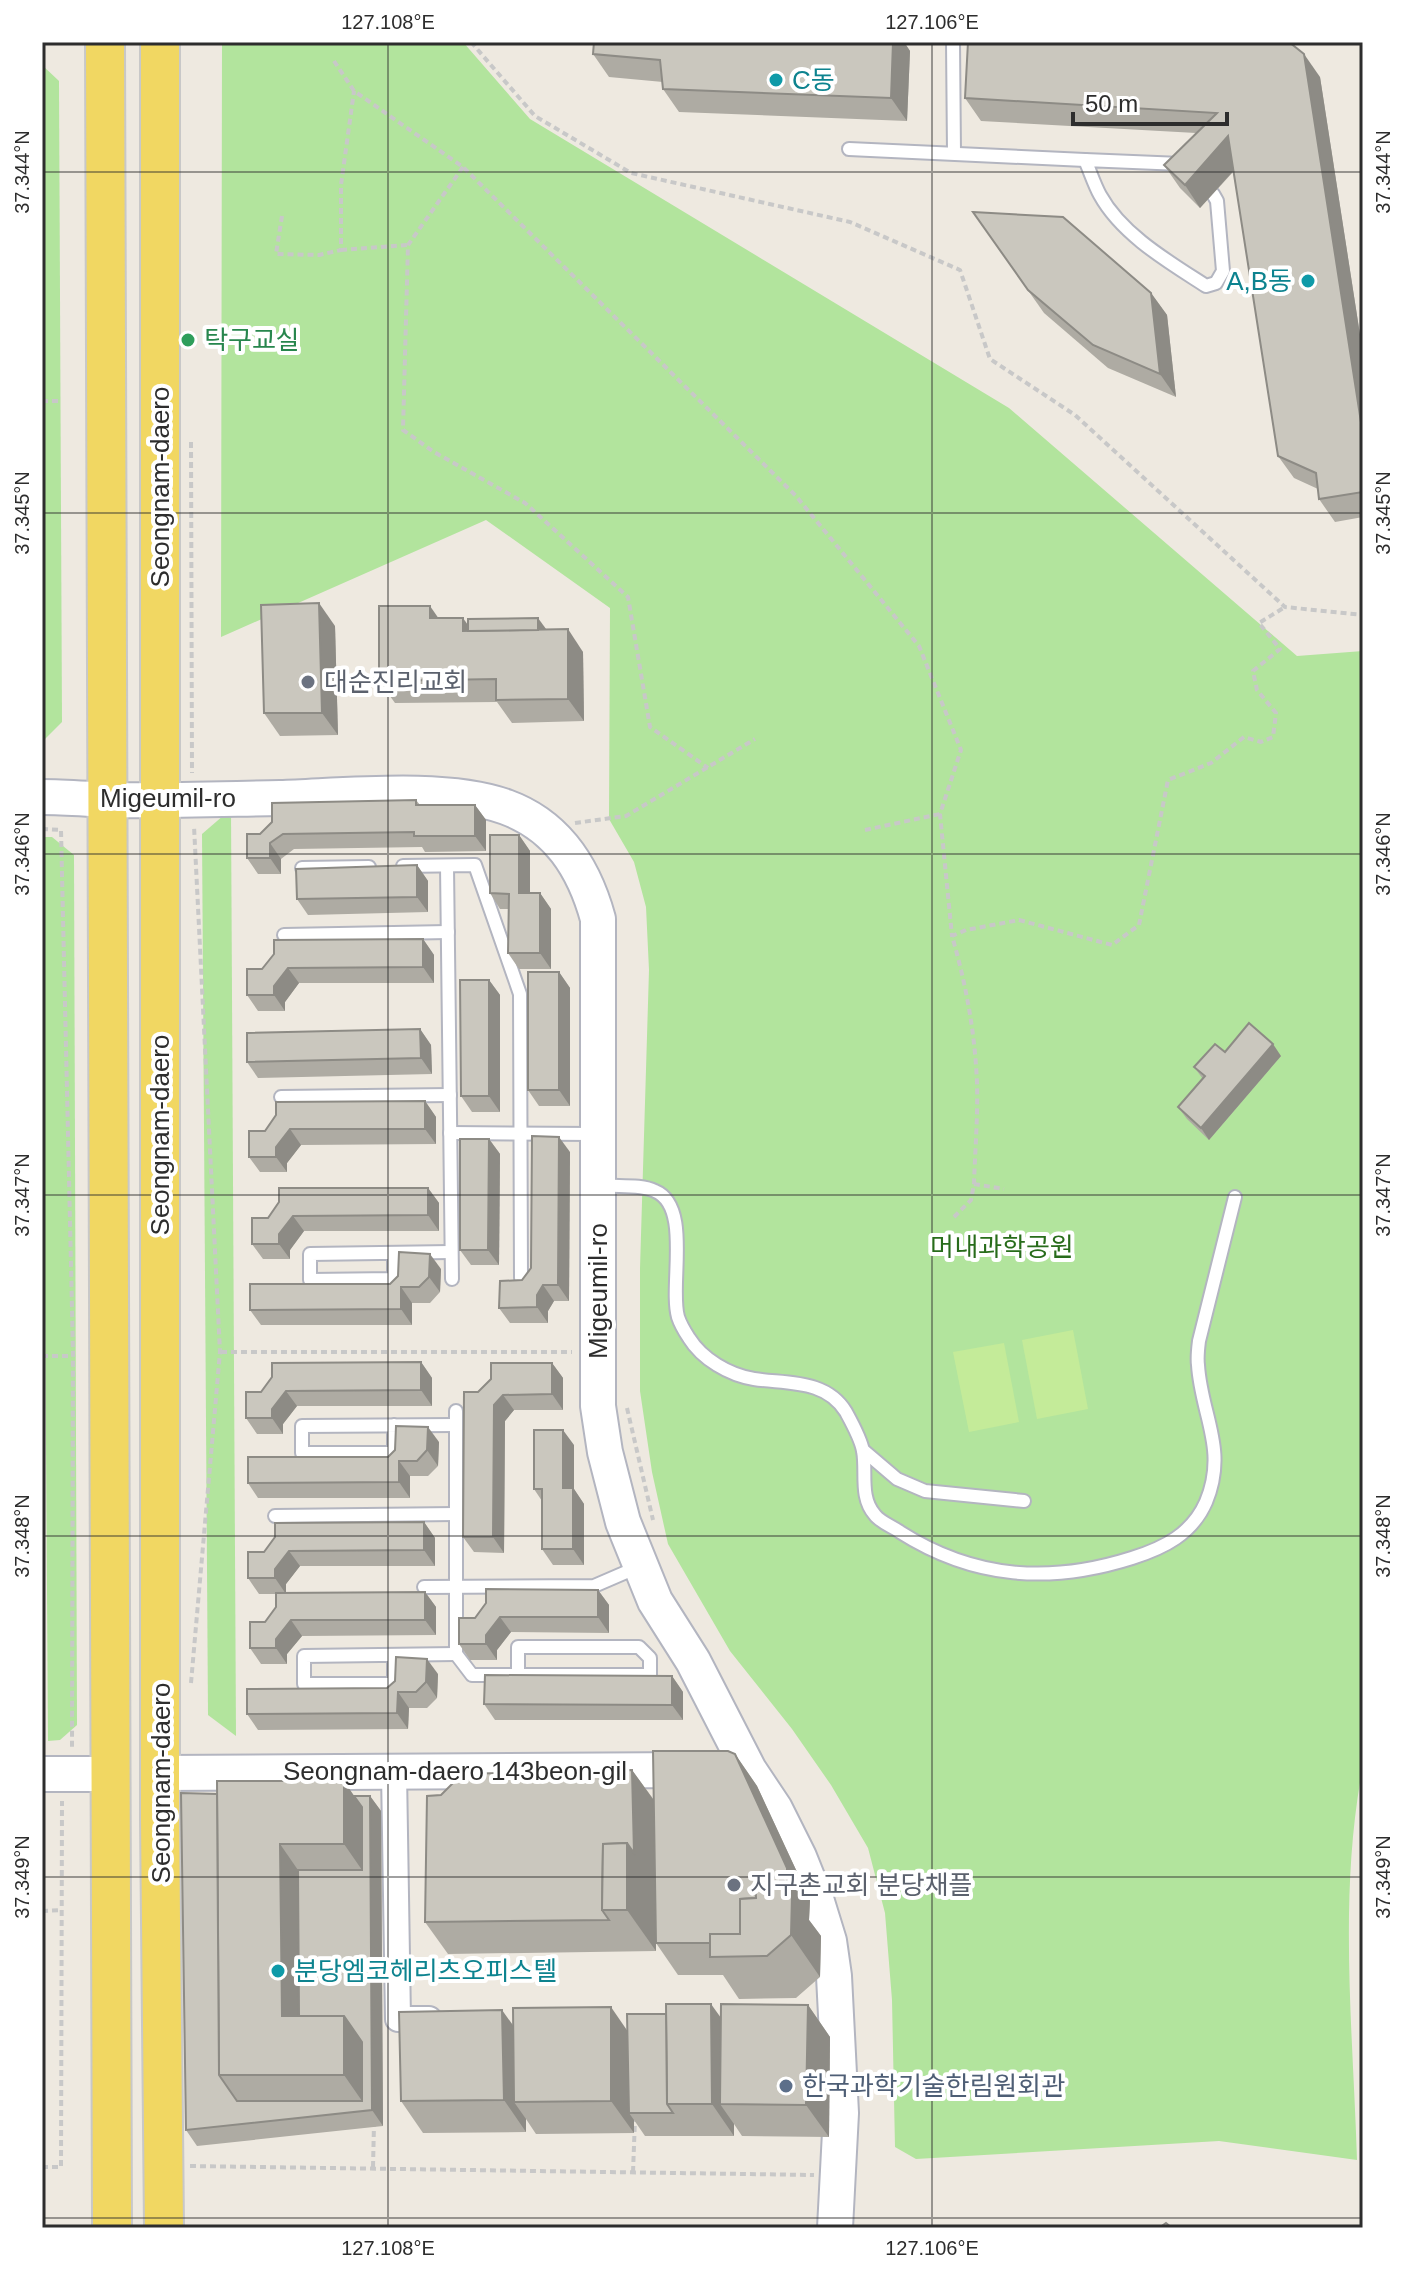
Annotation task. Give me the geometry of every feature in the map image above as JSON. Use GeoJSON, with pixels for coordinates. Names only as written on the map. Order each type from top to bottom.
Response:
{"type":"FeatureCollection","features":[{"type":"Feature","properties":{"kind":"main road","name":"Seongnam-daero"},"geometry":{"type":"LineString","coordinates":[[105,42],[111,2228]]}},
{"type":"Feature","properties":{"kind":"main road","name":"Seongnam-daero"},"geometry":{"type":"LineString","coordinates":[[160,42],[176,800],[161,1773],[166,2228]]}},
{"type":"Feature","properties":{"kind":"main road"},"geometry":{"type":"LineString","coordinates":[[111,2228],[166,2228]]}},
{"type":"Feature","properties":{"kind":"street","name":"Migeumil-ro"},"geometry":{"type":"LineString","coordinates":[[42,797],[107,800],[412,795],[469,797],[505,807],[553,835],[574,859],[590,887],[598,919],[598,1406],[611,1480],[623,1522],[655,1601],[693,1661],[749,1770],[775,1809],[817,1902],[829,1941],[834,1976],[824,2020],[841,2113],[835,2228]]}},
{"type":"Feature","properties":{"kind":"street","name":"Seongnam-daero 143beon-gil"},"geometry":{"type":"LineString","coordinates":[[161,1773],[749,1770]]}},
{"type":"Feature","properties":{"kind":"street"},"geometry":{"type":"LineString","coordinates":[[394,1772],[398,2019],[446,2019]]}},
{"type":"Feature","properties":{"kind":"street"},"geometry":{"type":"LineString","coordinates":[[47,1785],[109,1774]]}},
{"type":"Feature","properties":{"kind":"lane"},"geometry":{"type":"LineString","coordinates":[[953,42],[954,153]]}},
{"type":"Feature","properties":{"kind":"lane"},"geometry":{"type":"LineString","coordinates":[[849,149],[1194,164]]}},
{"type":"Feature","properties":{"kind":"lane"},"geometry":{"type":"LineString","coordinates":[[1085,160],[1101,197],[1128,228],[1161,257],[1206,286],[1216,283],[1223,271],[1217,201],[1213,194]]}},
{"type":"Feature","properties":{"kind":"lane"},"geometry":{"type":"LineString","coordinates":[[302,868],[475,865],[520,994],[521,1278]]}},
{"type":"Feature","properties":{"kind":"lane"},"geometry":{"type":"LineString","coordinates":[[447,866],[452,1279]]}},
{"type":"Feature","properties":{"kind":"lane"},"geometry":{"type":"LineString","coordinates":[[284,935],[448,932]]}},
{"type":"Feature","properties":{"kind":"lane"},"geometry":{"type":"LineString","coordinates":[[281,1097],[450,1095]]}},
{"type":"Feature","properties":{"kind":"lane"},"geometry":{"type":"LineString","coordinates":[[450,1133],[598,1134]]}},
{"type":"Feature","properties":{"kind":"lane"},"geometry":{"type":"LineString","coordinates":[[598,1185],[654,1190],[665,1197],[675,1216],[678,1316],[689,1340],[708,1359],[729,1372],[752,1379],[806,1385],[830,1393],[846,1411],[863,1450],[865,1494],[875,1515],[911,1539],[948,1558],[997,1571],[1050,1575],[1100,1568],[1155,1551],[1189,1530],[1206,1501],[1215,1465],[1214,1433],[1198,1366],[1199,1341],[1235,1197]]}},
{"type":"Feature","properties":{"kind":"lane"},"geometry":{"type":"LineString","coordinates":[[394,1253],[394,1279],[310,1280],[310,1254],[451,1252]]}},
{"type":"Feature","properties":{"kind":"lane"},"geometry":{"type":"LineString","coordinates":[[394,1425],[394,1453],[302,1453],[302,1426],[394,1425],[456,1418],[456,1654],[472,1675],[518,1675],[650,1675],[650,1658],[639,1647],[518,1647],[518,1675]]}},
{"type":"Feature","properties":{"kind":"lane"},"geometry":{"type":"LineString","coordinates":[[863,1450],[897,1479],[925,1491],[1024,1501]]}},
{"type":"Feature","properties":{"kind":"lane"},"geometry":{"type":"LineString","coordinates":[[275,1516],[456,1514]]}},
{"type":"Feature","properties":{"kind":"lane"},"geometry":{"type":"LineString","coordinates":[[424,1587],[594,1586],[641,1566]]}},
{"type":"Feature","properties":{"kind":"lane"},"geometry":{"type":"LineString","coordinates":[[394,1655],[394,1684],[304,1684],[304,1656],[456,1654]]}},
{"type":"Feature","properties":{"kind":"path"},"geometry":{"type":"LineString","coordinates":[[471,42],[535,116],[631,173],[850,222],[960,270],[990,359],[1075,415],[1285,607],[1363,615]]}},
{"type":"Feature","properties":{"kind":"path"},"geometry":{"type":"LineString","coordinates":[[334,61],[354,91],[463,167],[796,496],[919,646],[961,750],[940,814],[952,936],[962,969],[972,1028],[977,1084],[974,1184],[971,1200],[954,1217]]}},
{"type":"Feature","properties":{"kind":"path"},"geometry":{"type":"LineString","coordinates":[[341,250],[341,185],[354,91]]}},
{"type":"Feature","properties":{"kind":"path"},"geometry":{"type":"LineString","coordinates":[[463,167],[408,245],[403,430],[434,452],[525,503],[628,597],[650,727],[708,768]]}},
{"type":"Feature","properties":{"kind":"path"},"geometry":{"type":"LineString","coordinates":[[282,216],[276,254],[319,255],[341,250],[408,245]]}},
{"type":"Feature","properties":{"kind":"path"},"geometry":{"type":"LineString","coordinates":[[42,401],[62,401]]}},
{"type":"Feature","properties":{"kind":"path"},"geometry":{"type":"LineString","coordinates":[[952,936],[966,930],[1019,920],[1112,945],[1139,925],[1168,780],[1211,763],[1244,737],[1261,742],[1273,737],[1276,713],[1257,690],[1253,671],[1280,649],[1259,623],[1285,607]]}},
{"type":"Feature","properties":{"kind":"path"},"geometry":{"type":"LineString","coordinates":[[567,824],[626,816],[755,739]]}},
{"type":"Feature","properties":{"kind":"path"},"geometry":{"type":"LineString","coordinates":[[176,800],[220,1352],[190,1692]]}},
{"type":"Feature","properties":{"kind":"path"},"geometry":{"type":"LineString","coordinates":[[865,830],[940,814]]}},
{"type":"Feature","properties":{"kind":"path"},"geometry":{"type":"LineString","coordinates":[[42,829],[61,830],[73,1352],[73,1747]]}},
{"type":"Feature","properties":{"kind":"path"},"geometry":{"type":"LineString","coordinates":[[974,1184],[1004,1189]]}},
{"type":"Feature","properties":{"kind":"path"},"geometry":{"type":"LineString","coordinates":[[220,1352],[586,1352]]}},
{"type":"Feature","properties":{"kind":"path"},"geometry":{"type":"LineString","coordinates":[[42,1356],[69,1356]]}},
{"type":"Feature","properties":{"kind":"path"},"geometry":{"type":"LineString","coordinates":[[42,2167],[61,2167],[62,1796],[47,1785]]}},
{"type":"Feature","properties":{"kind":"path"},"geometry":{"type":"LineString","coordinates":[[42,1911],[62,1910]]}},
{"type":"Feature","properties":{"kind":"path"},"geometry":{"type":"LineString","coordinates":[[633,2172],[635,2108]]}},
{"type":"Feature","properties":{"kind":"path"},"geometry":{"type":"LineString","coordinates":[[373,2168],[375,2122]]}},
{"type":"Feature","properties":{"kind":"path"},"geometry":{"type":"LineString","coordinates":[[215,2166],[815,2175]]}},
{"type":"Feature","properties":{"kind":"green space","name":"머내과학공원"},"geometry":{"type":"Polygon","coordinates":[[[222,42],[463,42],[530,119],[1009,408],[1297,656],[1363,651],[1363,1766],[1355,1814],[1349,1913],[1357,2160],[1219,2141],[916,2159],[895,2147],[892,2000],[885,1913],[868,1848],[831,1785],[792,1729],[730,1651],[668,1544],[652,1472],[640,1391],[640,1268],[649,970],[646,907],[634,862],[609,819],[610,608],[486,520],[221,637],[222,42]]]}},
{"type":"Feature","properties":{"kind":"green space"},"geometry":{"type":"Polygon","coordinates":[[[42,65],[59,81],[62,722],[42,742],[42,65]]]}},
{"type":"Feature","properties":{"kind":"green space"},"geometry":{"type":"Polygon","coordinates":[[[231,809],[236,1736],[208,1715],[202,834],[231,809]]]}},
{"type":"Feature","properties":{"kind":"green space"},"geometry":{"type":"Polygon","coordinates":[[[42,837],[52,837],[74,855],[77,1725],[60,1740],[48,1741],[42,837]]]}},
{"type":"Feature","properties":{"kind":"green space"},"geometry":{"type":"Polygon","coordinates":[[[1073,1330],[1088,1409],[1037,1419],[1022,1340],[1073,1330]]]}},
{"type":"Feature","properties":{"kind":"green space"},"geometry":{"type":"Polygon","coordinates":[[[1004,1343],[1019,1422],[969,1432],[953,1352],[1004,1343]]]}},
{"type":"Feature","properties":{"kind":"building","name":"C동"},"geometry":{"type":"Polygon","coordinates":[[[594,42],[893,42],[891,98],[663,89],[660,60],[593,54],[594,42]]]}},
{"type":"Feature","properties":{"kind":"building","name":"A,B동"},"geometry":{"type":"Polygon","coordinates":[[[968,42],[1289,42],[1304,54],[1363,435],[1363,492],[1319,499],[1316,473],[1278,456],[1228,136],[1185,185],[1164,165],[1217,113],[965,98],[968,42]]]}},
{"type":"Feature","properties":{"kind":"building"},"geometry":{"type":"Polygon","coordinates":[[[973,212],[1063,217],[1151,293],[1160,374],[1093,345],[1028,290],[973,212]]]}},
{"type":"Feature","properties":{"kind":"building"},"geometry":{"type":"Polygon","coordinates":[[[319,603],[322,713],[264,713],[261,605],[319,603]]]}},
{"type":"Feature","properties":{"kind":"building"},"geometry":{"type":"Polygon","coordinates":[[[379,606],[430,606],[430,618],[463,618],[463,631],[568,629],[568,699],[496,700],[496,679],[379,681],[379,606]]]}},
{"type":"Feature","properties":{"kind":"building"},"geometry":{"type":"Polygon","coordinates":[[[538,618],[538,630],[468,631],[468,619],[538,618]]]}},
{"type":"Feature","properties":{"kind":"building"},"geometry":{"type":"Polygon","coordinates":[[[416,800],[416,805],[475,805],[475,836],[414,836],[414,832],[283,834],[270,843],[270,858],[247,858],[247,834],[260,834],[272,822],[272,803],[416,800]]]}},
{"type":"Feature","properties":{"kind":"building"},"geometry":{"type":"Polygon","coordinates":[[[490,835],[519,835],[519,893],[540,893],[540,953],[508,953],[509,894],[490,893],[490,835]]]}},
{"type":"Feature","properties":{"kind":"building"},"geometry":{"type":"Polygon","coordinates":[[[417,865],[417,897],[297,899],[296,869],[417,865]]]}},
{"type":"Feature","properties":{"kind":"building"},"geometry":{"type":"Polygon","coordinates":[[[423,939],[423,967],[288,968],[274,986],[274,995],[247,995],[247,969],[262,969],[274,954],[274,940],[423,939]]]}},
{"type":"Feature","properties":{"kind":"building"},"geometry":{"type":"Polygon","coordinates":[[[528,972],[559,972],[559,1090],[528,1090],[528,972]]]}},
{"type":"Feature","properties":{"kind":"building"},"geometry":{"type":"Polygon","coordinates":[[[460,980],[489,980],[489,1096],[461,1096],[460,980]]]}},
{"type":"Feature","properties":{"kind":"building"},"geometry":{"type":"Polygon","coordinates":[[[1249,1023],[1273,1044],[1201,1128],[1178,1107],[1205,1076],[1194,1067],[1215,1044],[1225,1052],[1249,1023]]]}},
{"type":"Feature","properties":{"kind":"building"},"geometry":{"type":"Polygon","coordinates":[[[420,1029],[421,1058],[247,1062],[247,1033],[420,1029]]]}},
{"type":"Feature","properties":{"kind":"building"},"geometry":{"type":"Polygon","coordinates":[[[425,1101],[425,1129],[290,1129],[276,1147],[276,1157],[249,1157],[249,1131],[265,1131],[276,1115],[276,1102],[425,1101]]]}},
{"type":"Feature","properties":{"kind":"building"},"geometry":{"type":"Polygon","coordinates":[[[532,1136],[559,1137],[558,1285],[543,1285],[537,1295],[537,1307],[499,1308],[500,1281],[522,1280],[531,1268],[532,1136]]]}},
{"type":"Feature","properties":{"kind":"building"},"geometry":{"type":"Polygon","coordinates":[[[460,1139],[489,1139],[488,1250],[460,1250],[460,1139]]]}},
{"type":"Feature","properties":{"kind":"building"},"geometry":{"type":"Polygon","coordinates":[[[279,1188],[428,1188],[428,1215],[293,1216],[279,1234],[279,1244],[252,1244],[252,1218],[268,1218],[279,1202],[279,1188]]]}},
{"type":"Feature","properties":{"kind":"building"},"geometry":{"type":"Polygon","coordinates":[[[399,1252],[430,1254],[429,1277],[419,1287],[401,1287],[401,1309],[250,1310],[250,1284],[390,1284],[398,1276],[399,1252]]]}},
{"type":"Feature","properties":{"kind":"building"},"geometry":{"type":"Polygon","coordinates":[[[421,1362],[421,1390],[286,1391],[272,1409],[272,1418],[246,1418],[246,1392],[261,1392],[272,1377],[272,1363],[421,1362]]]}},
{"type":"Feature","properties":{"kind":"building"},"geometry":{"type":"Polygon","coordinates":[[[491,1363],[552,1363],[552,1394],[503,1395],[494,1405],[493,1537],[463,1537],[464,1392],[478,1392],[491,1379],[491,1363]]]}},
{"type":"Feature","properties":{"kind":"building"},"geometry":{"type":"Polygon","coordinates":[[[396,1426],[428,1427],[427,1450],[417,1461],[399,1461],[399,1482],[248,1483],[248,1457],[388,1457],[395,1450],[396,1426]]]}},
{"type":"Feature","properties":{"kind":"building"},"geometry":{"type":"Polygon","coordinates":[[[534,1430],[563,1430],[563,1488],[573,1488],[573,1549],[542,1549],[542,1489],[534,1489],[534,1430]]]}},
{"type":"Feature","properties":{"kind":"building"},"geometry":{"type":"Polygon","coordinates":[[[424,1522],[424,1550],[289,1551],[275,1569],[275,1578],[248,1578],[248,1552],[264,1552],[275,1537],[275,1523],[424,1522]]]}},
{"type":"Feature","properties":{"kind":"building"},"geometry":{"type":"Polygon","coordinates":[[[486,1589],[598,1590],[598,1617],[500,1617],[486,1635],[486,1644],[459,1644],[459,1618],[475,1618],[486,1603],[486,1589]]]}},
{"type":"Feature","properties":{"kind":"building"},"geometry":{"type":"Polygon","coordinates":[[[425,1592],[425,1620],[291,1620],[276,1639],[276,1648],[250,1648],[250,1622],[265,1622],[276,1607],[276,1593],[425,1592]]]}},
{"type":"Feature","properties":{"kind":"building"},"geometry":{"type":"Polygon","coordinates":[[[396,1657],[427,1659],[426,1682],[416,1692],[398,1692],[397,1713],[247,1714],[247,1689],[387,1688],[395,1681],[396,1657]]]}},
{"type":"Feature","properties":{"kind":"building"},"geometry":{"type":"Polygon","coordinates":[[[485,1675],[672,1676],[672,1705],[484,1704],[485,1675]]]}},
{"type":"Feature","properties":{"kind":"building"},"geometry":{"type":"Polygon","coordinates":[[[653,1751],[728,1751],[735,1754],[787,1868],[787,1885],[780,1876],[755,1876],[756,1898],[740,1899],[740,1934],[710,1934],[710,1943],[656,1943],[653,1751]]]}},
{"type":"Feature","properties":{"kind":"building"},"geometry":{"type":"Polygon","coordinates":[[[632,1770],[634,1853],[627,1843],[603,1844],[602,1910],[609,1920],[425,1922],[427,1796],[441,1795],[462,1774],[632,1770]]]}},
{"type":"Feature","properties":{"kind":"building"},"geometry":{"type":"Polygon","coordinates":[[[217,1781],[344,1781],[344,1844],[280,1844],[282,2016],[344,2016],[344,2075],[219,2075],[217,1781]]]}},
{"type":"Feature","properties":{"kind":"building"},"geometry":{"type":"Polygon","coordinates":[[[181,1793],[217,1794],[219,2075],[237,2101],[362,2101],[362,2042],[344,2016],[299,2016],[298,1870],[362,1870],[362,1807],[354,1796],[370,1796],[372,2110],[186,2130],[181,1793]]]}},
{"type":"Feature","properties":{"kind":"building"},"geometry":{"type":"Polygon","coordinates":[[[627,1843],[627,1910],[602,1910],[603,1844],[627,1843]]]}},
{"type":"Feature","properties":{"kind":"building"},"geometry":{"type":"Polygon","coordinates":[[[755,1876],[780,1876],[780,1885],[792,1895],[791,1935],[767,1956],[710,1957],[710,1934],[740,1934],[740,1899],[756,1898],[755,1876]]]}},
{"type":"Feature","properties":{"kind":"building"},"geometry":{"type":"Polygon","coordinates":[[[666,2004],[711,2004],[712,2104],[667,2104],[666,2004]]]}},
{"type":"Feature","properties":{"kind":"building"},"geometry":{"type":"Polygon","coordinates":[[[721,2004],[808,2005],[806,2105],[720,2104],[721,2004]]]}},
{"type":"Feature","properties":{"kind":"building"},"geometry":{"type":"Polygon","coordinates":[[[611,2007],[611,2101],[514,2102],[513,2008],[611,2007]]]}},
{"type":"Feature","properties":{"kind":"building"},"geometry":{"type":"Polygon","coordinates":[[[502,2010],[504,2100],[401,2101],[399,2012],[502,2010]]]}},
{"type":"Feature","properties":{"kind":"building"},"geometry":{"type":"Polygon","coordinates":[[[627,2014],[666,2014],[667,2104],[673,2113],[629,2113],[627,2014]]]}},
{"type":"Feature","properties":{"kind":"place","name":"C동"},"geometry":{"type":"Point","coordinates":[776,80]}},
{"type":"Feature","properties":{"kind":"place","name":"A,B동"},"geometry":{"type":"Point","coordinates":[1308,281]}},
{"type":"Feature","properties":{"kind":"place","name":"탁구교실"},"geometry":{"type":"Point","coordinates":[188,340]}},
{"type":"Feature","properties":{"kind":"place","name":"대순진리교회"},"geometry":{"type":"Point","coordinates":[308,682]}},
{"type":"Feature","properties":{"kind":"place","name":"지구촌교회 분당채플"},"geometry":{"type":"Point","coordinates":[734,1885]}},
{"type":"Feature","properties":{"kind":"place","name":"분당엠코헤리츠오피스텔"},"geometry":{"type":"Point","coordinates":[278,1971]}},
{"type":"Feature","properties":{"kind":"place","name":"한국과학기술한림원회관"},"geometry":{"type":"Point","coordinates":[786,2086]}}]}
